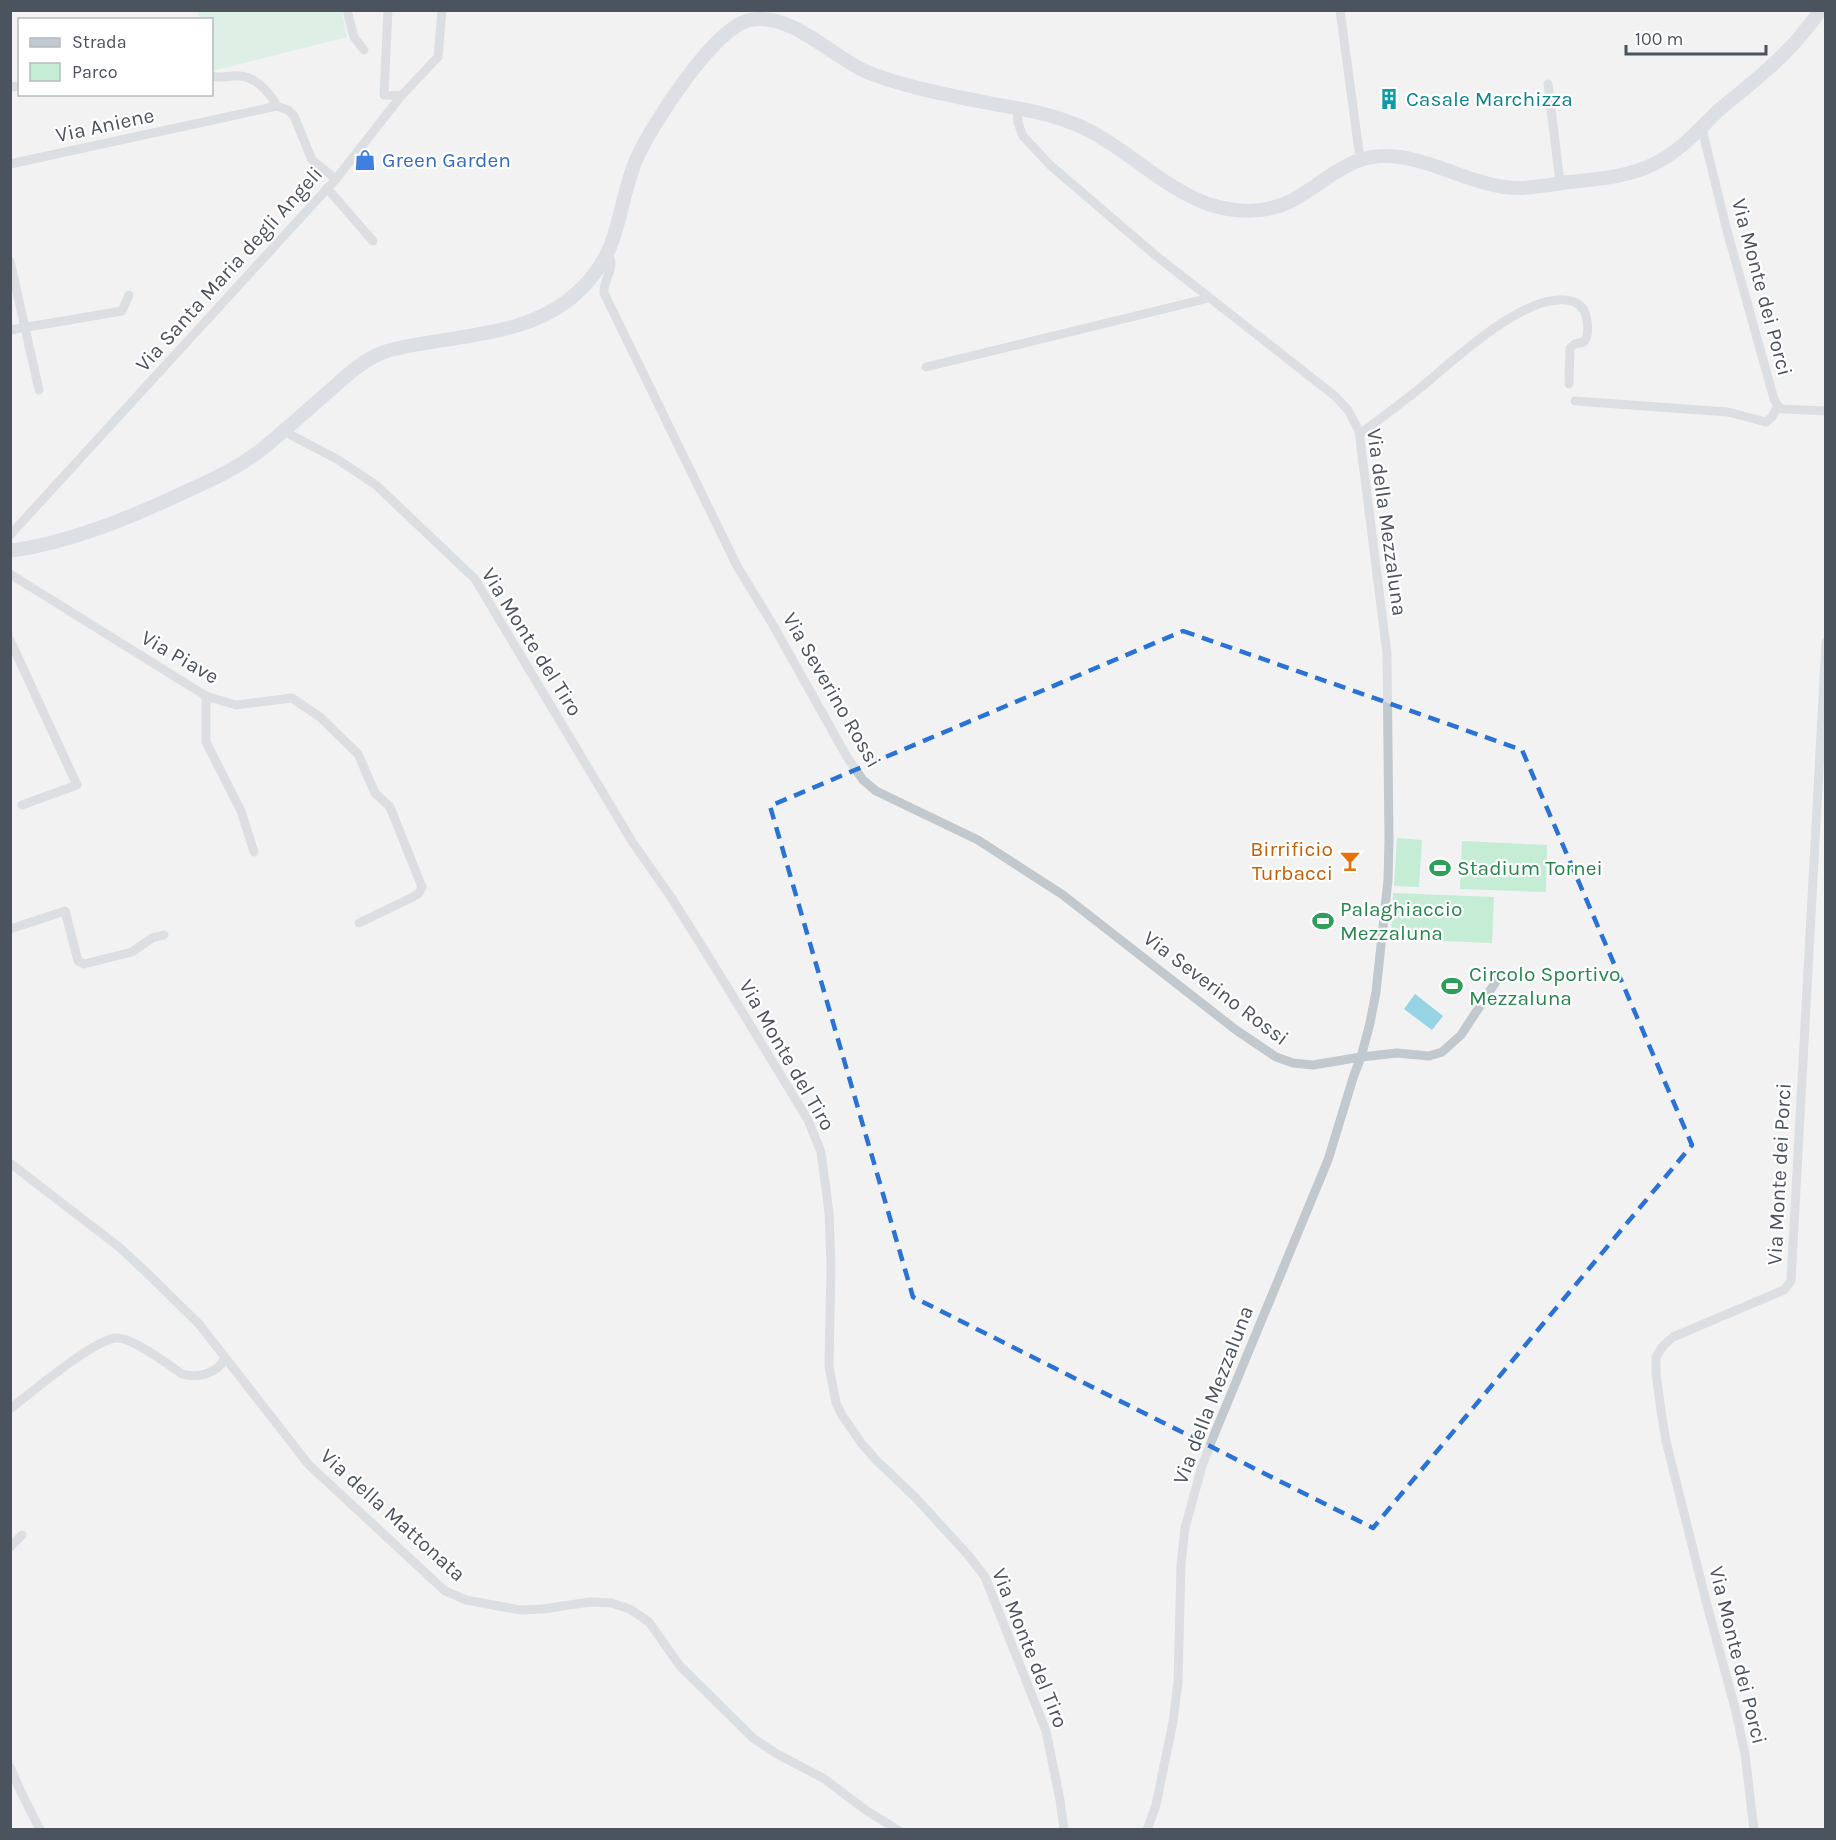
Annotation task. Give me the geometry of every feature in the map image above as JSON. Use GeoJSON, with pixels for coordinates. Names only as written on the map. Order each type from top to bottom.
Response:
{"type":"FeatureCollection","features":[{"type":"Feature","properties":{"kind":"street"},"geometry":{"type":"LineString","coordinates":[[347,10],[354,37],[364,50]]}},
{"type":"Feature","properties":{"kind":"street"},"geometry":{"type":"LineString","coordinates":[[388,10],[384,95],[401,96]]}},
{"type":"Feature","properties":{"kind":"street","name":"Via Santa Maria degli Angeli"},"geometry":{"type":"LineString","coordinates":[[10,535],[336,179],[401,96],[438,57],[442,10]]}},
{"type":"Feature","properties":{"kind":"street"},"geometry":{"type":"LineString","coordinates":[[1340,10],[1360,159]]}},
{"type":"Feature","properties":{"kind":"street"},"geometry":{"type":"LineString","coordinates":[[10,550],[42,545],[82,534],[150,508],[245,461],[284,431],[352,372],[380,354],[402,347],[505,330],[549,314],[581,290],[602,266],[619,225],[630,176],[648,135],[713,46],[740,23],[761,19],[783,24],[808,35],[844,60],[866,71],[918,88],[1017,108],[1085,129],[1186,194],[1227,209],[1261,210],[1296,198],[1342,167],[1360,159],[1383,155],[1404,157],[1488,183],[1509,187],[1614,177],[1644,169],[1665,158],[1701,129],[1718,111],[1785,54],[1821,13]]}},
{"type":"Feature","properties":{"kind":"street"},"geometry":{"type":"LineString","coordinates":[[213,76],[243,76],[254,81],[270,94],[277,106],[288,110],[294,116],[312,160],[336,179]]}},
{"type":"Feature","properties":{"kind":"street"},"geometry":{"type":"LineString","coordinates":[[1548,84],[1560,183]]}},
{"type":"Feature","properties":{"kind":"street","name":"Via Aniene"},"geometry":{"type":"LineString","coordinates":[[10,164],[277,106]]}},
{"type":"Feature","properties":{"kind":"street","name":"Via della Mezzaluna"},"geometry":{"type":"LineString","coordinates":[[1017,108],[1021,131],[1032,148],[1090,201],[1335,396],[1350,412],[1360,434],[1387,654],[1388,880],[1378,976],[1370,1023],[1328,1160],[1214,1435],[1190,1506],[1181,1565],[1180,1645],[1173,1722],[1156,1805],[1147,1830]]}},
{"type":"Feature","properties":{"kind":"street","name":"Via Monte dei Porci"},"geometry":{"type":"LineString","coordinates":[[1701,129],[1773,399],[1778,406],[1785,409],[1826,411]]}},
{"type":"Feature","properties":{"kind":"street"},"geometry":{"type":"LineString","coordinates":[[327,188],[373,241]]}},
{"type":"Feature","properties":{"kind":"street","name":"Via Severino Rossi"},"geometry":{"type":"LineString","coordinates":[[608,254],[612,265],[605,282],[604,293],[731,556],[773,625],[843,751],[865,782],[876,791],[986,844],[1071,901],[1236,1030],[1276,1057],[1293,1063],[1313,1065],[1361,1057]]}},
{"type":"Feature","properties":{"kind":"street"},"geometry":{"type":"LineString","coordinates":[[10,261],[39,390]]}},
{"type":"Feature","properties":{"kind":"street"},"geometry":{"type":"LineString","coordinates":[[10,330],[122,310],[129,295]]}},
{"type":"Feature","properties":{"kind":"street"},"geometry":{"type":"LineString","coordinates":[[926,367],[1209,298]]}},
{"type":"Feature","properties":{"kind":"street"},"geometry":{"type":"LineString","coordinates":[[1360,434],[1495,328],[1522,311],[1551,301],[1574,302],[1583,308],[1586,315],[1587,338],[1584,342],[1570,348],[1569,384]]}},
{"type":"Feature","properties":{"kind":"street"},"geometry":{"type":"LineString","coordinates":[[1575,401],[1728,412],[1764,422],[1770,419],[1778,406]]}},
{"type":"Feature","properties":{"kind":"street","name":"Via Monte del Tiro"},"geometry":{"type":"LineString","coordinates":[[284,431],[349,466],[376,485],[468,571],[482,587],[633,843],[671,897],[808,1120],[818,1142],[823,1161],[829,1212],[831,1266],[829,1366],[836,1402],[862,1444],[915,1497],[985,1577],[1046,1731],[1064,1830]]}},
{"type":"Feature","properties":{"kind":"street","name":"Via Piave"},"geometry":{"type":"LineString","coordinates":[[10,574],[206,696],[236,705],[292,698],[320,717],[358,754],[375,793],[390,807],[422,887],[412,897],[359,923]]}},
{"type":"Feature","properties":{"kind":"street"},"geometry":{"type":"LineString","coordinates":[[10,640],[77,785],[22,806]]}},
{"type":"Feature","properties":{"kind":"street","name":"Via Monte dei Porci"},"geometry":{"type":"LineString","coordinates":[[1754,1830],[1741,1736],[1666,1441],[1656,1365],[1659,1351],[1673,1337],[1784,1290],[1791,1281],[1826,642]]}},
{"type":"Feature","properties":{"kind":"street"},"geometry":{"type":"LineString","coordinates":[[206,696],[206,742],[241,811],[254,852]]}},
{"type":"Feature","properties":{"kind":"street"},"geometry":{"type":"LineString","coordinates":[[10,929],[65,911],[78,961],[84,964],[132,952],[152,938],[164,935]]}},
{"type":"Feature","properties":{"kind":"street"},"geometry":{"type":"LineString","coordinates":[[1361,1057],[1397,1053],[1429,1056],[1445,1051],[1461,1035],[1499,977]]}},
{"type":"Feature","properties":{"kind":"street","name":"Via della Mattonata"},"geometry":{"type":"LineString","coordinates":[[10,1163],[119,1247],[199,1324],[309,1466],[445,1591],[466,1599],[520,1610],[542,1610],[590,1602],[611,1603],[630,1609],[649,1622],[680,1666],[753,1738],[777,1754],[823,1778],[870,1813],[898,1830]]}},
{"type":"Feature","properties":{"kind":"street"},"geometry":{"type":"LineString","coordinates":[[10,1409],[98,1343],[107,1339],[125,1339],[182,1374],[190,1376],[200,1376],[212,1371],[225,1358]]}},
{"type":"Feature","properties":{"kind":"street"},"geometry":{"type":"LineString","coordinates":[[10,1547],[22,1535]]}},
{"type":"Feature","properties":{"kind":"street"},"geometry":{"type":"LineString","coordinates":[[10,1767],[40,1830]]}},
{"type":"Feature","properties":{"kind":"highlighted area"},"geometry":{"type":"Polygon","coordinates":[[[1183,631],[1522,750],[1692,1145],[1373,1528],[913,1297],[770,806],[1183,631]]]}},
{"type":"Feature","properties":{"kind":"green space"},"geometry":{"type":"Polygon","coordinates":[[[198,11],[342,11],[347,37],[213,71],[213,18],[200,18],[198,11]]]}},
{"type":"Feature","properties":{"kind":"green space"},"geometry":{"type":"Polygon","coordinates":[[[1397,838],[1422,840],[1419,887],[1394,886],[1397,838]]]}},
{"type":"Feature","properties":{"kind":"green space"},"geometry":{"type":"Polygon","coordinates":[[[1462,841],[1547,845],[1546,892],[1460,889],[1462,841]]]}},
{"type":"Feature","properties":{"kind":"green space"},"geometry":{"type":"Polygon","coordinates":[[[1393,893],[1494,897],[1492,943],[1391,939],[1393,893]]]}},
{"type":"Feature","properties":{"kind":"water"},"geometry":{"type":"Polygon","coordinates":[[[1415,994],[1443,1016],[1432,1030],[1404,1009],[1415,994]]]}},
{"type":"Feature","properties":{"kind":"place","name":"Casale Marchizza"},"geometry":{"type":"Point","coordinates":[1389,99]}},
{"type":"Feature","properties":{"kind":"place","name":"Green Garden"},"geometry":{"type":"Point","coordinates":[365,160]}},
{"type":"Feature","properties":{"kind":"place","name":"Birrificio Turbacci"},"geometry":{"type":"Point","coordinates":[1350,861]}},
{"type":"Feature","properties":{"kind":"place","name":"Stadium Tornei"},"geometry":{"type":"Point","coordinates":[1440,868]}},
{"type":"Feature","properties":{"kind":"place","name":"Palaghiaccio Mezzaluna"},"geometry":{"type":"Point","coordinates":[1323,921]}},
{"type":"Feature","properties":{"kind":"place","name":"Circolo Sportivo Mezzaluna"},"geometry":{"type":"Point","coordinates":[1452,986]}}]}
